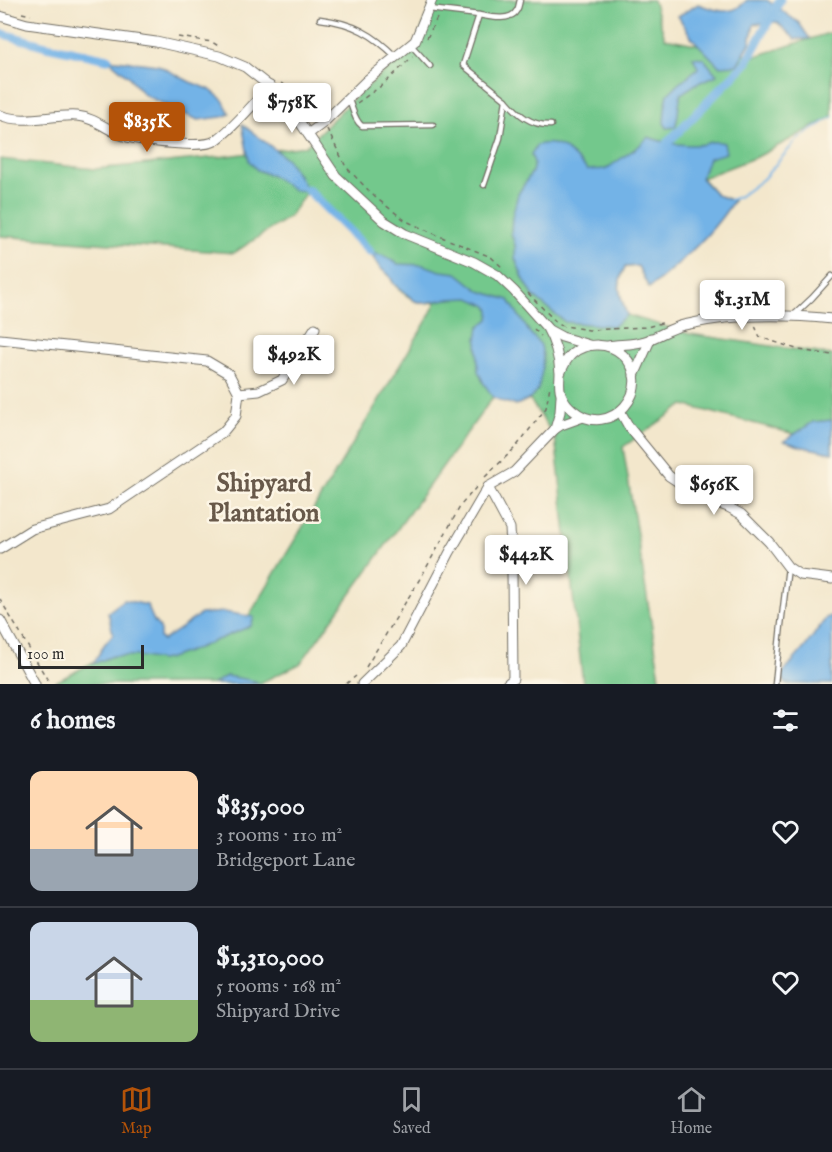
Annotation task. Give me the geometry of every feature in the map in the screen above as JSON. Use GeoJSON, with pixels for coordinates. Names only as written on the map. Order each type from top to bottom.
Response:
{"type":"FeatureCollection","features":[{"type":"Feature","properties":{"kind":"street"},"geometry":{"type":"LineString","coordinates":[[308,134],[323,123],[366,80],[415,41],[430,4]]}},
{"type":"Feature","properties":{"kind":"street"},"geometry":{"type":"LineString","coordinates":[[0,16],[27,24],[156,42],[219,56],[275,84],[336,176],[384,221],[405,234],[474,262],[497,275],[547,328],[558,355],[560,374],[560,412],[555,429]]}},
{"type":"Feature","properties":{"kind":"street"},"geometry":{"type":"LineString","coordinates":[[0,115],[19,120],[75,116],[105,126],[122,136],[207,144],[213,142],[234,124],[275,84]]}},
{"type":"Feature","properties":{"kind":"street"},"geometry":{"type":"LineString","coordinates":[[607,346],[633,344],[681,326],[718,319],[794,315],[832,319]]}},
{"type":"Feature","properties":{"kind":"street"},"geometry":{"type":"LineString","coordinates":[[239,393],[260,391],[282,380],[315,328]]}},
{"type":"Feature","properties":{"kind":"street"},"geometry":{"type":"LineString","coordinates":[[547,328],[562,338],[613,348],[630,364],[634,376],[634,389],[629,401],[620,411],[603,419],[584,417],[567,405],[561,395]]}},
{"type":"Feature","properties":{"kind":"street"},"geometry":{"type":"LineString","coordinates":[[634,376],[651,338]]}},
{"type":"Feature","properties":{"kind":"street"},"geometry":{"type":"LineString","coordinates":[[0,339],[207,361],[229,374],[239,393],[236,416],[223,432],[109,509],[32,529],[0,549]]}},
{"type":"Feature","properties":{"kind":"street"},"geometry":{"type":"LineString","coordinates":[[560,374],[564,363],[571,355],[580,348],[591,345]]}},
{"type":"Feature","properties":{"kind":"street"},"geometry":{"type":"LineString","coordinates":[[620,411],[634,434],[669,476],[700,497],[741,514],[770,542],[788,567],[800,575],[832,579]]}},
{"type":"Feature","properties":{"kind":"street"},"geometry":{"type":"LineString","coordinates":[[362,684],[401,646],[450,552],[488,487],[514,472],[555,429],[584,417]]}},
{"type":"Feature","properties":{"kind":"street"},"geometry":{"type":"LineString","coordinates":[[488,487],[510,528],[513,678],[507,684]]}},
{"type":"Feature","properties":{"kind":"street"},"geometry":{"type":"LineString","coordinates":[[0,620],[35,684]]}},
{"type":"Feature","properties":{"kind":"lane"},"geometry":{"type":"LineString","coordinates":[[430,4],[491,18],[512,15],[517,11],[520,0]]}},
{"type":"Feature","properties":{"kind":"lane"},"geometry":{"type":"LineString","coordinates":[[479,15],[463,65],[530,121],[542,125],[551,124]]}},
{"type":"Feature","properties":{"kind":"lane"},"geometry":{"type":"LineString","coordinates":[[320,19],[337,21],[372,35],[396,57]]}},
{"type":"Feature","properties":{"kind":"lane"},"geometry":{"type":"LineString","coordinates":[[411,45],[429,66]]}},
{"type":"Feature","properties":{"kind":"lane"},"geometry":{"type":"LineString","coordinates":[[348,98],[357,122],[362,126],[433,125]]}},
{"type":"Feature","properties":{"kind":"lane"},"geometry":{"type":"LineString","coordinates":[[484,185],[500,138],[506,100]]}},
{"type":"Feature","properties":{"kind":"lane"},"geometry":{"type":"LineString","coordinates":[[794,315],[832,276]]}},
{"type":"Feature","properties":{"kind":"lane"},"geometry":{"type":"LineString","coordinates":[[775,684],[788,567]]}},
{"type":"Feature","properties":{"kind":"path"},"geometry":{"type":"LineString","coordinates":[[19,12],[39,17]]}},
{"type":"Feature","properties":{"kind":"path"},"geometry":{"type":"LineString","coordinates":[[178,37],[212,42],[221,47]]}},
{"type":"Feature","properties":{"kind":"path"},"geometry":{"type":"LineString","coordinates":[[275,84],[296,94],[323,123],[346,167],[376,198],[406,221],[491,257],[508,273]]}},
{"type":"Feature","properties":{"kind":"path"},"geometry":{"type":"LineString","coordinates":[[524,288],[559,325],[589,330],[647,327],[670,321]]}},
{"type":"Feature","properties":{"kind":"path"},"geometry":{"type":"LineString","coordinates":[[715,310],[738,304],[750,316],[760,337],[799,350],[832,355]]}},
{"type":"Feature","properties":{"kind":"path"},"geometry":{"type":"LineString","coordinates":[[540,320],[534,330],[547,341]]}},
{"type":"Feature","properties":{"kind":"path"},"geometry":{"type":"LineString","coordinates":[[346,684],[363,671],[424,572],[461,505],[516,447],[546,408],[550,387]]}},
{"type":"Feature","properties":{"kind":"path"},"geometry":{"type":"LineString","coordinates":[[0,599],[50,684]]}},
{"type":"Feature","properties":{"kind":"green space"},"geometry":{"type":"Polygon","coordinates":[[[434,0],[653,0],[665,38],[756,56],[832,32],[832,117],[759,156],[702,178],[717,195],[733,201],[725,213],[694,248],[649,288],[638,266],[625,267],[619,286],[627,315],[690,334],[832,355],[832,444],[684,405],[623,447],[661,684],[583,684],[555,437],[530,400],[511,403],[493,397],[300,664],[258,684],[52,684],[144,635],[168,648],[249,616],[436,302],[415,301],[403,293],[389,275],[380,268],[370,252],[308,190],[289,217],[234,253],[0,236],[0,159],[95,169],[306,146],[352,100],[416,44],[434,0]]]}},
{"type":"Feature","properties":{"kind":"water"},"geometry":{"type":"Polygon","coordinates":[[[747,0],[767,0],[799,23],[810,39],[795,39],[777,22],[754,24],[750,43],[737,65],[719,66],[692,38],[678,16],[698,4],[730,11],[747,0]]]}},
{"type":"Feature","properties":{"kind":"water"},"geometry":{"type":"Polygon","coordinates":[[[693,57],[703,58],[717,75],[696,84],[681,94],[675,127],[667,128],[664,123],[668,94],[698,68],[693,57]]]}},
{"type":"Feature","properties":{"kind":"water"},"geometry":{"type":"Polygon","coordinates":[[[108,59],[158,65],[209,89],[223,100],[230,114],[198,120],[143,94],[129,77],[108,59]]]}},
{"type":"Feature","properties":{"kind":"water"},"geometry":{"type":"Polygon","coordinates":[[[242,124],[287,159],[308,190],[293,190],[273,176],[257,170],[249,161],[242,124]]]}},
{"type":"Feature","properties":{"kind":"water"},"geometry":{"type":"Polygon","coordinates":[[[648,137],[683,145],[724,143],[726,153],[709,158],[701,178],[717,195],[733,201],[695,248],[649,288],[638,266],[625,267],[619,286],[627,315],[613,326],[565,322],[534,297],[515,258],[515,245],[511,233],[512,217],[518,194],[532,172],[534,163],[531,154],[537,145],[553,144],[565,149],[588,170],[606,169],[648,137]]]}},
{"type":"Feature","properties":{"kind":"water"},"geometry":{"type":"Polygon","coordinates":[[[370,252],[384,256],[398,264],[423,265],[457,273],[480,291],[509,300],[530,333],[541,345],[542,371],[538,390],[530,399],[516,405],[493,397],[478,371],[477,339],[479,327],[489,319],[488,306],[470,298],[424,303],[415,301],[394,284],[370,252]]]}},
{"type":"Feature","properties":{"kind":"water"},"geometry":{"type":"Polygon","coordinates":[[[832,420],[832,453],[784,441],[813,422],[832,420]]]}},
{"type":"Feature","properties":{"kind":"water"},"geometry":{"type":"Polygon","coordinates":[[[124,600],[147,605],[160,628],[160,638],[163,640],[201,614],[224,612],[254,617],[251,626],[170,658],[161,660],[137,656],[113,656],[93,664],[113,634],[108,612],[124,600]]]}},
{"type":"Feature","properties":{"kind":"water"},"geometry":{"type":"Polygon","coordinates":[[[832,615],[832,684],[786,684],[781,675],[826,618],[832,615]]]}},
{"type":"Feature","properties":{"kind":"water"},"geometry":{"type":"Polygon","coordinates":[[[226,676],[255,681],[260,684],[213,684],[226,676]]]}},
{"type":"Feature","properties":{"kind":"waterway"},"geometry":{"type":"LineString","coordinates":[[667,143],[746,63],[780,0]]}},
{"type":"Feature","properties":{"kind":"waterway"},"geometry":{"type":"LineString","coordinates":[[0,33],[46,46],[108,59]]}},
{"type":"Feature","properties":{"kind":"waterway"},"geometry":{"type":"LineString","coordinates":[[728,201],[740,196],[763,179],[797,140],[832,117]]}},
{"type":"Feature","properties":{"kind":"waterway"},"geometry":{"type":"LineString","coordinates":[[308,190],[370,252]]}},
{"type":"Feature","properties":{"kind":"district","name":"Shipyard Plantation"},"geometry":{"type":"Point","coordinates":[264,497]}}]}
